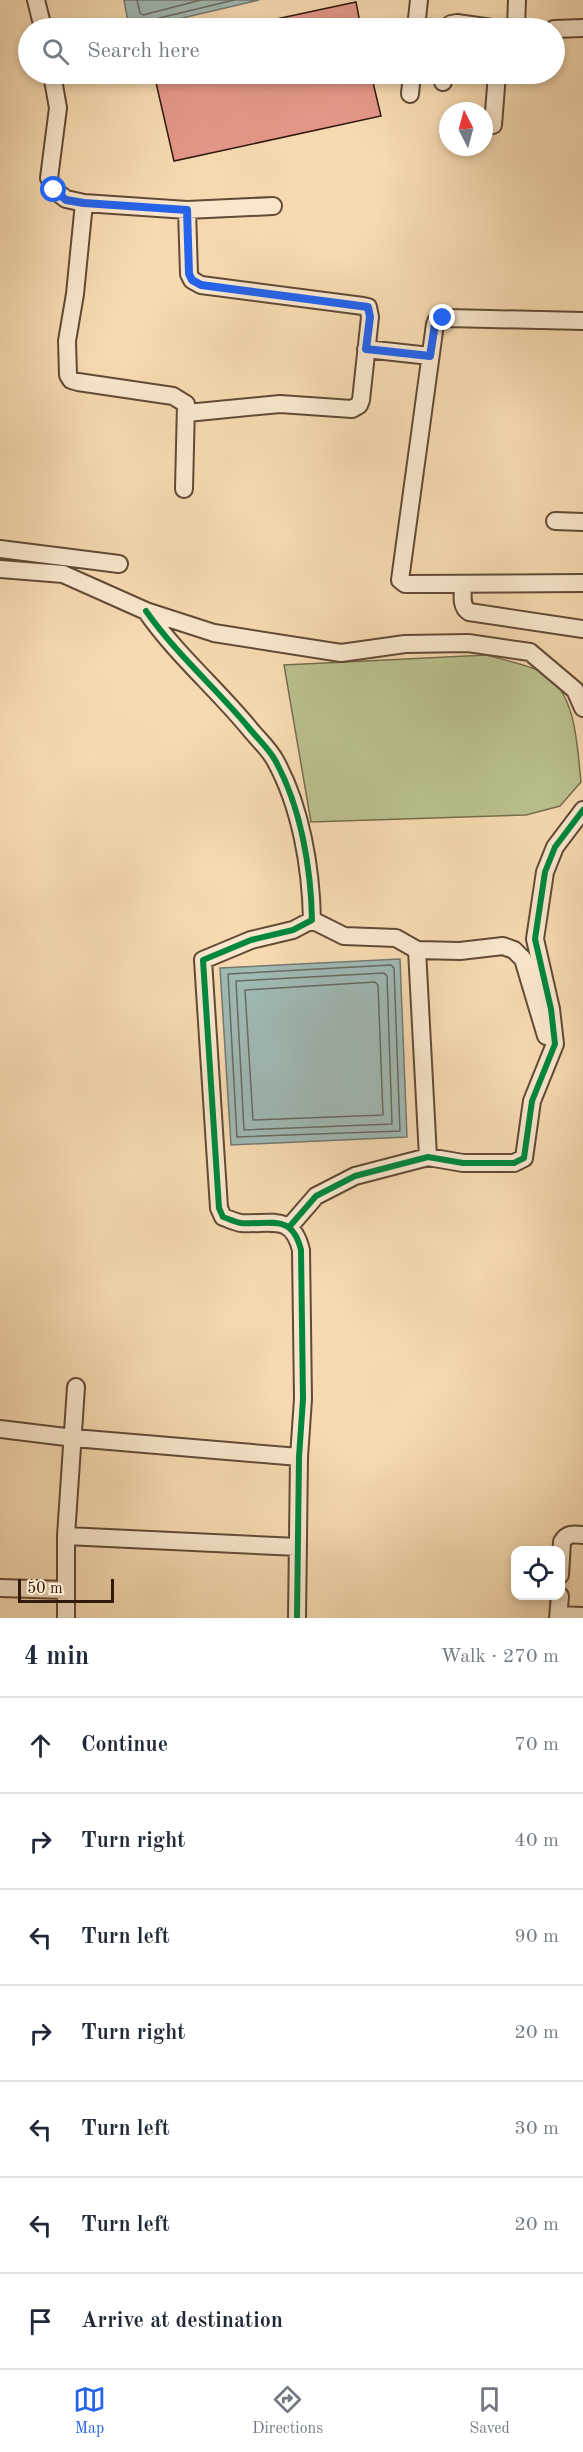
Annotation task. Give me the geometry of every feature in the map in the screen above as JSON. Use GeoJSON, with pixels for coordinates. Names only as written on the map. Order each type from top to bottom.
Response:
{"type":"FeatureCollection","features":[{"type":"Feature","properties":{"kind":"street"},"geometry":{"type":"LineString","coordinates":[[36,0],[40,18]]}},
{"type":"Feature","properties":{"kind":"street"},"geometry":{"type":"LineString","coordinates":[[417,18],[419,0]]}},
{"type":"Feature","properties":{"kind":"street"},"geometry":{"type":"LineString","coordinates":[[516,18],[517,0]]}},
{"type":"Feature","properties":{"kind":"street"},"geometry":{"type":"LineString","coordinates":[[565,29],[583,28]]}},
{"type":"Feature","properties":{"kind":"street"},"geometry":{"type":"LineString","coordinates":[[54,84],[58,108],[49,178],[54,190],[66,200],[187,210],[273,206]]}},
{"type":"Feature","properties":{"kind":"street"},"geometry":{"type":"LineString","coordinates":[[410,94],[411,84]]}},
{"type":"Feature","properties":{"kind":"street"},"geometry":{"type":"LineString","coordinates":[[494,125],[496,84]]}},
{"type":"Feature","properties":{"kind":"street"},"geometry":{"type":"LineString","coordinates":[[84,203],[75,294],[67,341],[68,375],[71,380],[78,382],[173,396],[186,404],[184,489]]}},
{"type":"Feature","properties":{"kind":"street"},"geometry":{"type":"LineString","coordinates":[[187,210],[189,274],[192,280],[201,285],[368,307],[370,317],[361,400],[357,407],[280,404],[187,413]]}},
{"type":"Feature","properties":{"kind":"street"},"geometry":{"type":"LineString","coordinates":[[583,321],[443,318],[435,324],[400,580],[405,584],[583,583]]}},
{"type":"Feature","properties":{"kind":"street"},"geometry":{"type":"LineString","coordinates":[[366,349],[430,356]]}},
{"type":"Feature","properties":{"kind":"street"},"geometry":{"type":"LineString","coordinates":[[555,521],[583,522]]}},
{"type":"Feature","properties":{"kind":"street"},"geometry":{"type":"LineString","coordinates":[[0,549],[119,564]]}},
{"type":"Feature","properties":{"kind":"street"},"geometry":{"type":"LineString","coordinates":[[0,569],[63,574],[146,611],[214,633],[341,653],[405,644],[468,643],[530,652],[575,690],[583,708]]}},
{"type":"Feature","properties":{"kind":"street"},"geometry":{"type":"LineString","coordinates":[[463,584],[463,603],[469,612],[583,629]]}},
{"type":"Feature","properties":{"kind":"street"},"geometry":{"type":"LineString","coordinates":[[146,611],[164,637],[223,697],[275,759],[295,810],[311,886],[312,920]]}},
{"type":"Feature","properties":{"kind":"street"},"geometry":{"type":"LineString","coordinates":[[290,1226],[316,1196],[355,1176],[428,1157],[463,1163],[514,1163],[524,1158],[532,1101],[555,1044],[551,1008],[535,939],[545,873],[555,847],[583,810]]}},
{"type":"Feature","properties":{"kind":"street"},"geometry":{"type":"LineString","coordinates":[[312,920],[344,936],[396,938],[417,950],[460,951],[503,946],[514,950],[523,959],[551,1053]]}},
{"type":"Feature","properties":{"kind":"street"},"geometry":{"type":"LineString","coordinates":[[297,1618],[299,1457],[303,1399],[301,1250],[298,1236],[290,1226],[275,1222],[239,1222],[223,1216],[219,1208],[203,960],[251,940],[293,930],[312,920]]}},
{"type":"Feature","properties":{"kind":"street"},"geometry":{"type":"LineString","coordinates":[[417,950],[428,1157]]}},
{"type":"Feature","properties":{"kind":"street"},"geometry":{"type":"LineString","coordinates":[[66,1618],[66,1536],[76,1387]]}},
{"type":"Feature","properties":{"kind":"street"},"geometry":{"type":"LineString","coordinates":[[0,1428],[74,1438],[299,1457]]}},
{"type":"Feature","properties":{"kind":"street"},"geometry":{"type":"LineString","coordinates":[[562,1546],[565,1537],[570,1534],[583,1535]]}},
{"type":"Feature","properties":{"kind":"street"},"geometry":{"type":"LineString","coordinates":[[66,1536],[298,1547]]}},
{"type":"Feature","properties":{"kind":"street"},"geometry":{"type":"LineString","coordinates":[[0,1588],[66,1590]]}},
{"type":"Feature","properties":{"kind":"street"},"geometry":{"type":"LineString","coordinates":[[560,1600],[559,1617],[583,1616]]}},
{"type":"Feature","properties":{"kind":"green space"},"geometry":{"type":"Polygon","coordinates":[[[487,655],[541,671],[556,684],[564,696],[574,724],[581,782],[560,806],[526,815],[311,822],[284,665],[487,655]]]}},
{"type":"Feature","properties":{"kind":"water"},"geometry":{"type":"Polygon","coordinates":[[[124,0],[259,0],[182,18],[127,18],[124,0]]]}},
{"type":"Feature","properties":{"kind":"water"},"geometry":{"type":"Polygon","coordinates":[[[400,959],[407,1137],[231,1145],[220,968],[400,959]]]}},
{"type":"Feature","properties":{"kind":"building"},"geometry":{"type":"Polygon","coordinates":[[[356,2],[359,18],[281,18],[356,2]]]}},
{"type":"Feature","properties":{"kind":"building"},"geometry":{"type":"Polygon","coordinates":[[[156,84],[373,84],[381,116],[174,161],[156,84]]]}},
{"type":"Feature","properties":{"kind":"cycle path"},"geometry":{"type":"LineString","coordinates":[[146,611],[170,642],[236,713],[272,756],[292,798],[307,859],[312,920],[293,930],[251,940],[203,960],[219,1208],[223,1217],[239,1223],[279,1223],[286,1226],[292,1230],[301,1250],[303,1399],[299,1457],[297,1618]]}},
{"type":"Feature","properties":{"kind":"cycle path"},"geometry":{"type":"LineString","coordinates":[[290,1226],[316,1196],[355,1176],[428,1157],[463,1163],[514,1163],[524,1158],[532,1101],[555,1044],[551,1009],[535,939],[545,872],[555,847],[583,810]]}},
{"type":"Feature","properties":{"kind":"route"},"geometry":{"type":"LineString","coordinates":[[54,190],[66,200],[84,203],[187,210],[189,274],[192,280],[201,285],[368,307],[370,317],[366,349],[430,356],[435,324],[437,320],[443,318]]}}]}
